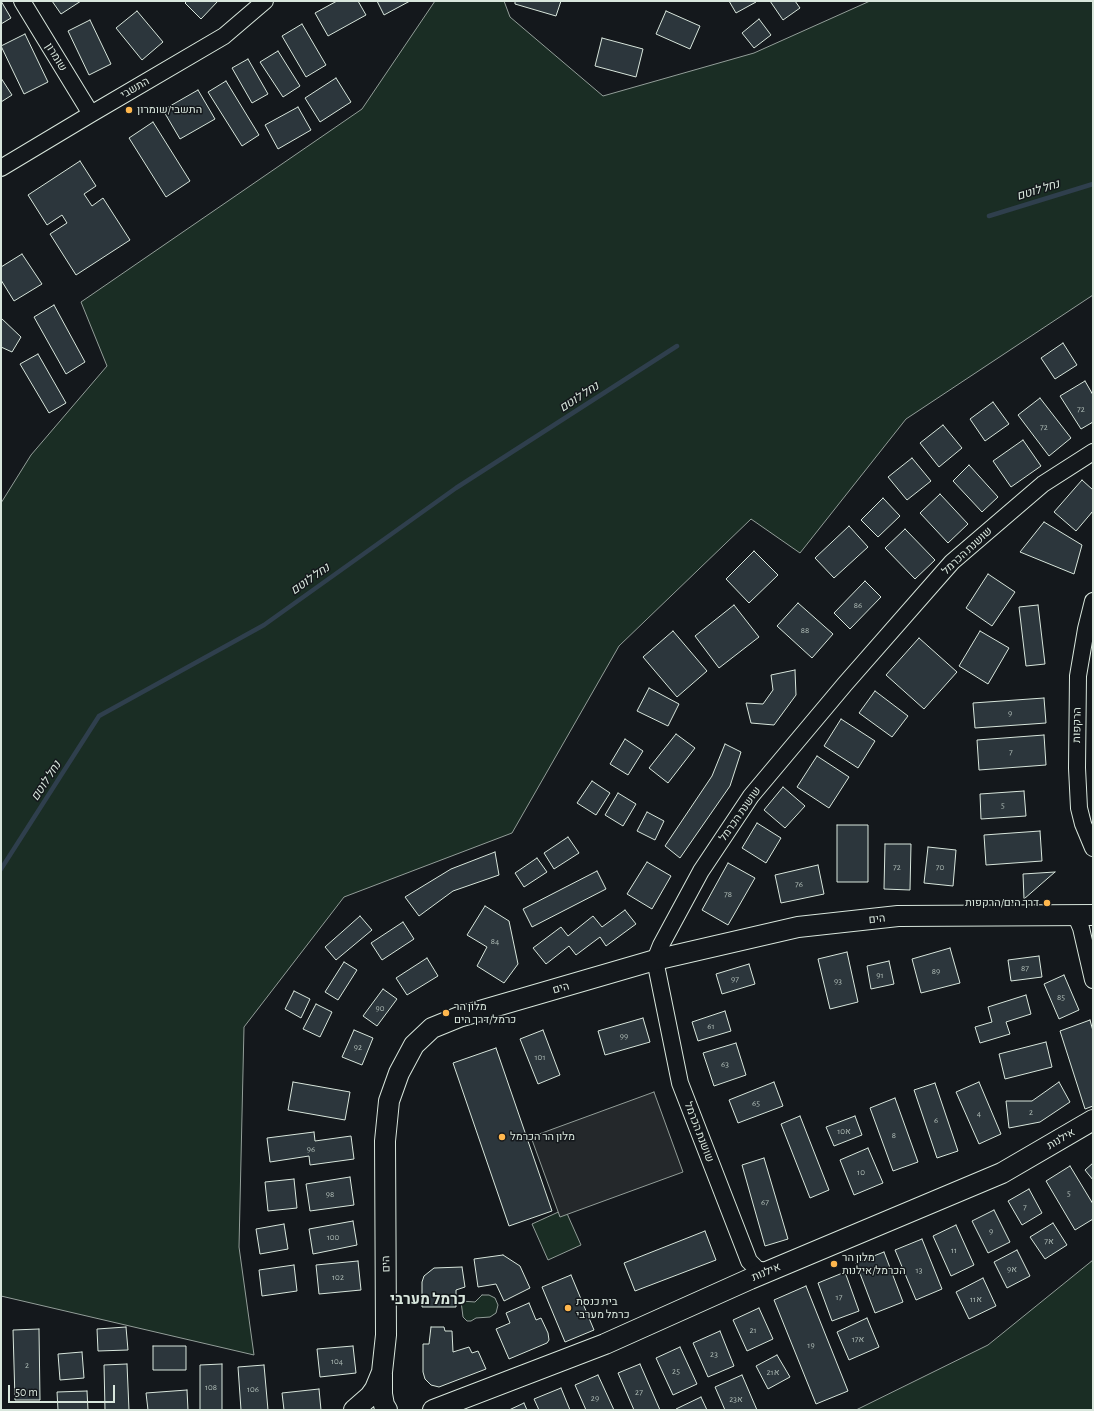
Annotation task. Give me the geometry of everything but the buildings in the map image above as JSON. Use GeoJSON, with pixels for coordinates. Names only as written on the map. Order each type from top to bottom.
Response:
{"type":"FeatureCollection","features":[{"type":"Feature","properties":{"kind":"main road","name":"הים"},"geometry":{"type":"LineString","coordinates":[[354,1410],[370,1396],[375,1389],[382,1372],[386,1335],[386,1135],[389,1101],[399,1073],[414,1045],[432,1028],[458,1017],[655,960],[798,927],[898,916],[1093,915]]}},
{"type":"Feature","properties":{"kind":"main road","name":"אילנות"},"geometry":{"type":"LineString","coordinates":[[433,1410],[605,1344],[768,1272],[1002,1173],[1093,1120]]}},
{"type":"Feature","properties":{"kind":"main road"},"geometry":{"type":"LineString","coordinates":[[382,1372],[382,1394],[384,1405],[387,1410]]}},
{"type":"Feature","properties":{"kind":"street","name":"שומרון"},"geometry":{"type":"LineString","coordinates":[[22,1],[91,114]]}},
{"type":"Feature","properties":{"kind":"street","name":"התשבי"},"geometry":{"type":"LineString","coordinates":[[1,168],[224,36],[264,1]]}},
{"type":"Feature","properties":{"kind":"street","name":"שושנת הכרמל"},"geometry":{"type":"LineString","coordinates":[[768,1272],[757,1268],[750,1261],[680,1083],[655,960],[660,945],[701,871],[751,796],[840,690],[952,562],[1043,484],[1093,452]]}},
{"type":"Feature","properties":{"kind":"street","name":"הרקפות"},"geometry":{"type":"LineString","coordinates":[[1093,601],[1086,628],[1078,676],[1076,768],[1079,808],[1083,824],[1093,848]]}},
{"type":"Feature","properties":{"kind":"street"},"geometry":{"type":"LineString","coordinates":[[1073,915],[1081,928],[1093,980]]}},
{"type":"Feature","properties":{"kind":"green space"},"geometry":{"type":"Polygon","coordinates":[[[435,1],[504,1],[510,17],[603,96],[754,53],[870,1],[1093,1],[1093,295],[906,419],[800,553],[751,519],[619,646],[512,833],[344,897],[244,1027],[239,1247],[254,1355],[1,1296],[1,503],[31,455],[107,366],[81,302],[362,109],[435,1]]]}},
{"type":"Feature","properties":{"kind":"green space"},"geometry":{"type":"Polygon","coordinates":[[[565,1209],[581,1245],[548,1260],[532,1224],[565,1209]]]}},
{"type":"Feature","properties":{"kind":"green space"},"geometry":{"type":"Polygon","coordinates":[[[1093,1260],[1093,1410],[856,1410],[988,1345],[1093,1260]]]}},
{"type":"Feature","properties":{"kind":"green space"},"geometry":{"type":"Polygon","coordinates":[[[482,1295],[489,1295],[495,1298],[498,1305],[496,1313],[490,1317],[476,1318],[471,1321],[467,1321],[463,1317],[461,1301],[475,1302],[482,1295]]]}},
{"type":"Feature","properties":{"kind":"shaded area"},"geometry":{"type":"Polygon","coordinates":[[[654,1092],[683,1172],[560,1217],[531,1137],[654,1092]]]}},
{"type":"Feature","properties":{"kind":"waterway","name":"נחל לוטם"},"geometry":{"type":"LineString","coordinates":[[989,216],[1093,184]]}},
{"type":"Feature","properties":{"kind":"waterway","name":"נחל לוטם"},"geometry":{"type":"LineString","coordinates":[[1,869],[99,716],[264,625],[456,488],[677,346]]}},
{"type":"Feature","properties":{"kind":"place","name":"התשבי/שומרון"},"geometry":{"type":"Point","coordinates":[129,110]}},
{"type":"Feature","properties":{"kind":"place","name":"דרך הים/הרקפות"},"geometry":{"type":"Point","coordinates":[1047,903]}},
{"type":"Feature","properties":{"kind":"place","name":"מלון הר כרמל/דרך הים"},"geometry":{"type":"Point","coordinates":[446,1013]}},
{"type":"Feature","properties":{"kind":"place","name":"מלון הר הכרמל"},"geometry":{"type":"Point","coordinates":[502,1137]}},
{"type":"Feature","properties":{"kind":"place","name":"מלון הר הכרמל/אילנות"},"geometry":{"type":"Point","coordinates":[834,1264]}},
{"type":"Feature","properties":{"kind":"place","name":"בית כנסת כרמל מערבי"},"geometry":{"type":"Point","coordinates":[568,1308]}},
{"type":"Feature","properties":{"kind":"district","name":"כרמל מערבי"},"geometry":{"type":"Point","coordinates":[428,1299]}}]}
